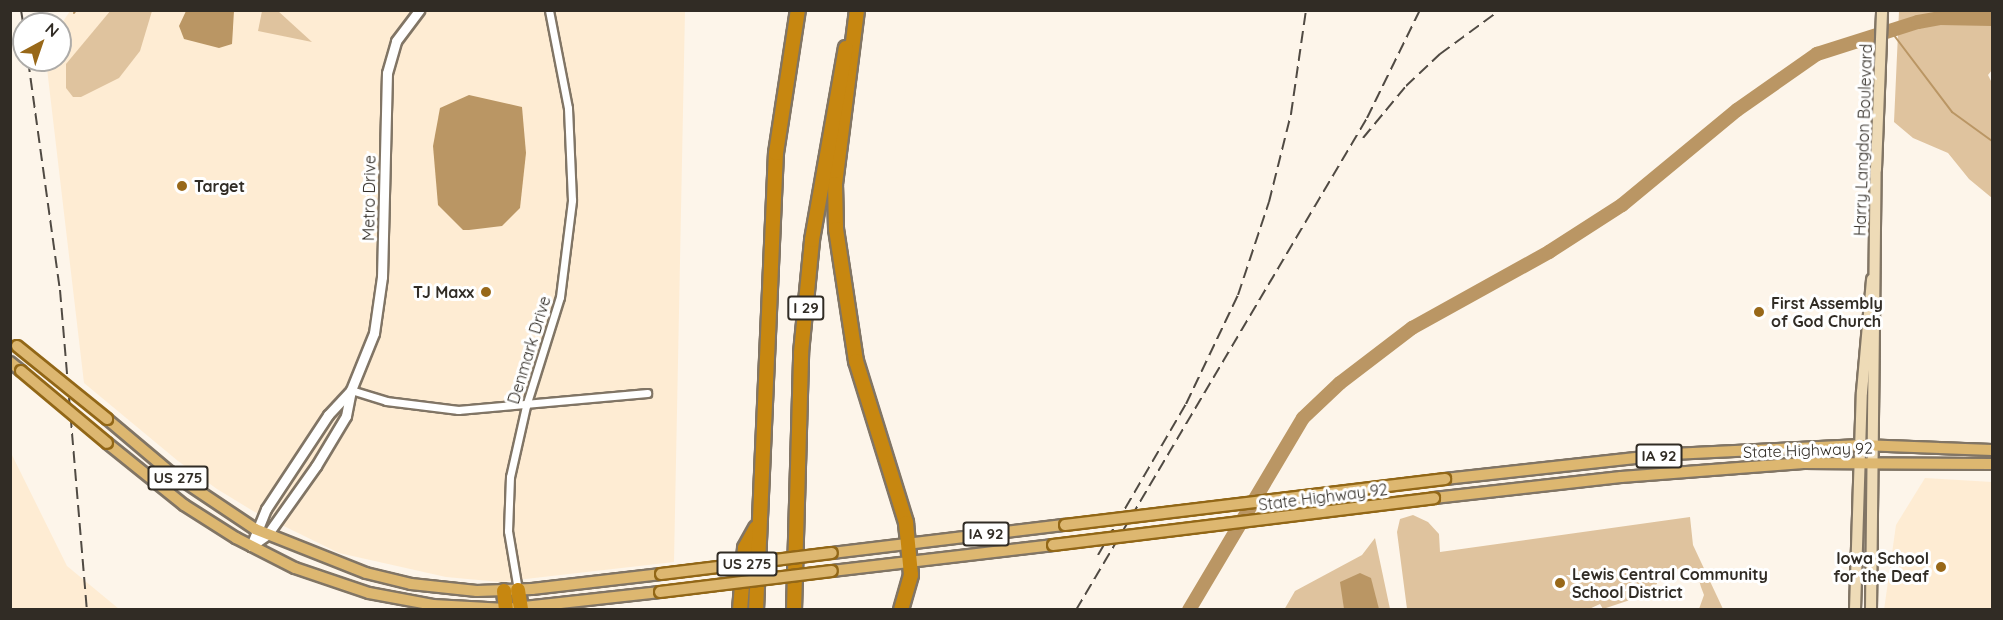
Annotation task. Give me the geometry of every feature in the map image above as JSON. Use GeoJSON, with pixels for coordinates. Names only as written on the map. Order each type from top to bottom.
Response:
{"type":"FeatureCollection","features":[{"type":"Feature","properties":{"kind":"highway"},"geometry":{"type":"LineString","coordinates":[[790,10],[792,45]]}},
{"type":"Feature","properties":{"kind":"highway","name":"I 29"},"geometry":{"type":"LineString","coordinates":[[756,609],[776,153],[798,10]]}},
{"type":"Feature","properties":{"kind":"highway"},"geometry":{"type":"LineString","coordinates":[[856,10],[835,184],[839,264],[856,361],[906,523],[911,575],[901,609]]}},
{"type":"Feature","properties":{"kind":"highway","name":"I 29"},"geometry":{"type":"LineString","coordinates":[[794,609],[801,352],[812,240],[836,94],[856,10]]}},
{"type":"Feature","properties":{"kind":"highway"},"geometry":{"type":"LineString","coordinates":[[740,609],[745,548],[758,524]]}},
{"type":"Feature","properties":{"kind":"highway"},"geometry":{"type":"LineString","coordinates":[[511,590],[513,609]]}},
{"type":"Feature","properties":{"kind":"main road","name":"Harry Langdon Boulevard"},"geometry":{"type":"LineString","coordinates":[[1871,609],[1875,270],[1882,10]]}},
{"type":"Feature","properties":{"kind":"main road","name":"Harry Langdon Boulevard"},"geometry":{"type":"LineString","coordinates":[[1855,609],[1864,345],[1875,270]]}},
{"type":"Feature","properties":{"kind":"main road","name":"US 275"},"geometry":{"type":"LineString","coordinates":[[14,343],[195,490],[267,535],[346,567],[411,584],[511,590]]}},
{"type":"Feature","properties":{"kind":"main road","name":"US 275"},"geometry":{"type":"LineString","coordinates":[[10,362],[184,505],[252,546],[314,576],[369,593],[433,605],[513,609]]}},
{"type":"Feature","properties":{"kind":"main road","name":"State Highway 92"},"geometry":{"type":"LineString","coordinates":[[511,590],[1672,454],[1861,445],[1992,450]]}},
{"type":"Feature","properties":{"kind":"main road","name":"State Highway 92"},"geometry":{"type":"LineString","coordinates":[[513,609],[1621,477],[1859,462],[1992,464]]}},
{"type":"Feature","properties":{"kind":"street","name":"Metro Drive"},"geometry":{"type":"LineString","coordinates":[[252,546],[267,535],[346,416],[351,390],[379,312],[389,60],[400,32],[418,10]]}},
{"type":"Feature","properties":{"kind":"street","name":"Denmark Drive"},"geometry":{"type":"LineString","coordinates":[[511,590],[508,531],[509,491],[526,406],[555,320],[571,219],[570,125],[549,10]]}},
{"type":"Feature","properties":{"kind":"street","name":"Metro Drive"},"geometry":{"type":"LineString","coordinates":[[252,546],[255,529],[328,415],[351,390]]}},
{"type":"Feature","properties":{"kind":"street"},"geometry":{"type":"LineString","coordinates":[[351,390],[386,402],[429,408],[492,410],[647,393]]}},
{"type":"Feature","properties":{"kind":"shaded area"},"geometry":{"type":"Polygon","coordinates":[[[111,10],[152,11],[140,51],[119,78],[81,97],[73,97],[66,88],[66,72],[72,72],[72,57],[111,10]]]}},
{"type":"Feature","properties":{"kind":"shaded area"},"geometry":{"type":"Polygon","coordinates":[[[186,11],[234,11],[232,44],[219,48],[184,39],[179,26],[186,11]]]}},
{"type":"Feature","properties":{"kind":"shaded area"},"geometry":{"type":"Polygon","coordinates":[[[262,11],[278,11],[312,42],[258,31],[262,11]]]}},
{"type":"Feature","properties":{"kind":"shaded area"},"geometry":{"type":"Polygon","coordinates":[[[685,11],[674,562],[500,582],[446,577],[339,553],[253,511],[217,489],[178,461],[84,383],[47,72],[72,72],[72,12],[69,12],[685,11]]]}},
{"type":"Feature","properties":{"kind":"shaded area"},"geometry":{"type":"Polygon","coordinates":[[[1899,11],[1992,11],[1992,70],[1988,75],[1992,83],[1992,198],[1969,179],[1948,153],[1913,138],[1894,122],[1899,11]]]}},
{"type":"Feature","properties":{"kind":"shaded area"},"geometry":{"type":"Polygon","coordinates":[[[469,95],[522,107],[526,153],[520,208],[502,226],[463,230],[438,205],[433,146],[440,108],[469,95]]]}},
{"type":"Feature","properties":{"kind":"shaded area"},"geometry":{"type":"Polygon","coordinates":[[[12,455],[67,566],[119,609],[11,609],[12,455]]]}},
{"type":"Feature","properties":{"kind":"shaded area","name":"Iowa School for the Deaf"},"geometry":{"type":"Polygon","coordinates":[[[1925,478],[1992,482],[1992,609],[1884,610],[1896,525],[1925,478]]]}},
{"type":"Feature","properties":{"kind":"shaded area","name":"Lewis Central Community School District"},"geometry":{"type":"Polygon","coordinates":[[[1413,515],[1428,522],[1439,534],[1440,552],[1690,517],[1693,545],[1723,609],[1699,609],[1704,595],[1698,577],[1684,566],[1656,579],[1657,584],[1644,590],[1642,596],[1603,609],[1600,604],[1587,610],[1407,609],[1397,532],[1400,519],[1413,515]]]}},
{"type":"Feature","properties":{"kind":"shaded area"},"geometry":{"type":"Polygon","coordinates":[[[1375,538],[1390,609],[1284,610],[1295,591],[1362,555],[1375,538]]]}},
{"type":"Feature","properties":{"kind":"shaded area"},"geometry":{"type":"Polygon","coordinates":[[[1360,573],[1371,578],[1379,609],[1344,609],[1340,582],[1360,573]]]}},
{"type":"Feature","properties":{"kind":"waterway"},"geometry":{"type":"LineString","coordinates":[[1189,610],[1303,418],[1340,383],[1412,328],[1549,252],[1622,205],[1737,110],[1817,54],[1918,22],[1940,18],[1992,19]]}},
{"type":"Feature","properties":{"kind":"waterway"},"geometry":{"type":"LineString","coordinates":[[1890,30],[1952,112],[1992,141]]}},
{"type":"Feature","properties":{"kind":"railway"},"geometry":{"type":"LineString","coordinates":[[1098,555],[1186,404],[1238,295],[1269,202],[1291,114],[1306,10]]}},
{"type":"Feature","properties":{"kind":"railway"},"geometry":{"type":"LineString","coordinates":[[1076,610],[1367,118],[1420,10]]}},
{"type":"Feature","properties":{"kind":"railway"},"geometry":{"type":"LineString","coordinates":[[1363,138],[1406,86],[1440,54],[1500,10]]}},
{"type":"Feature","properties":{"kind":"railway"},"geometry":{"type":"LineString","coordinates":[[30,72],[60,290],[87,610]]}},
{"type":"Feature","properties":{"kind":"place","name":"Target"},"geometry":{"type":"Point","coordinates":[182,186]}},
{"type":"Feature","properties":{"kind":"place","name":"TJ Maxx"},"geometry":{"type":"Point","coordinates":[486,292]}},
{"type":"Feature","properties":{"kind":"place","name":"First Assembly of God Church"},"geometry":{"type":"Point","coordinates":[1759,312]}},
{"type":"Feature","properties":{"kind":"place","name":"Iowa School for the Deaf"},"geometry":{"type":"Point","coordinates":[1941,567]}},
{"type":"Feature","properties":{"kind":"place","name":"Lewis Central Community School District"},"geometry":{"type":"Point","coordinates":[1560,583]}}]}
